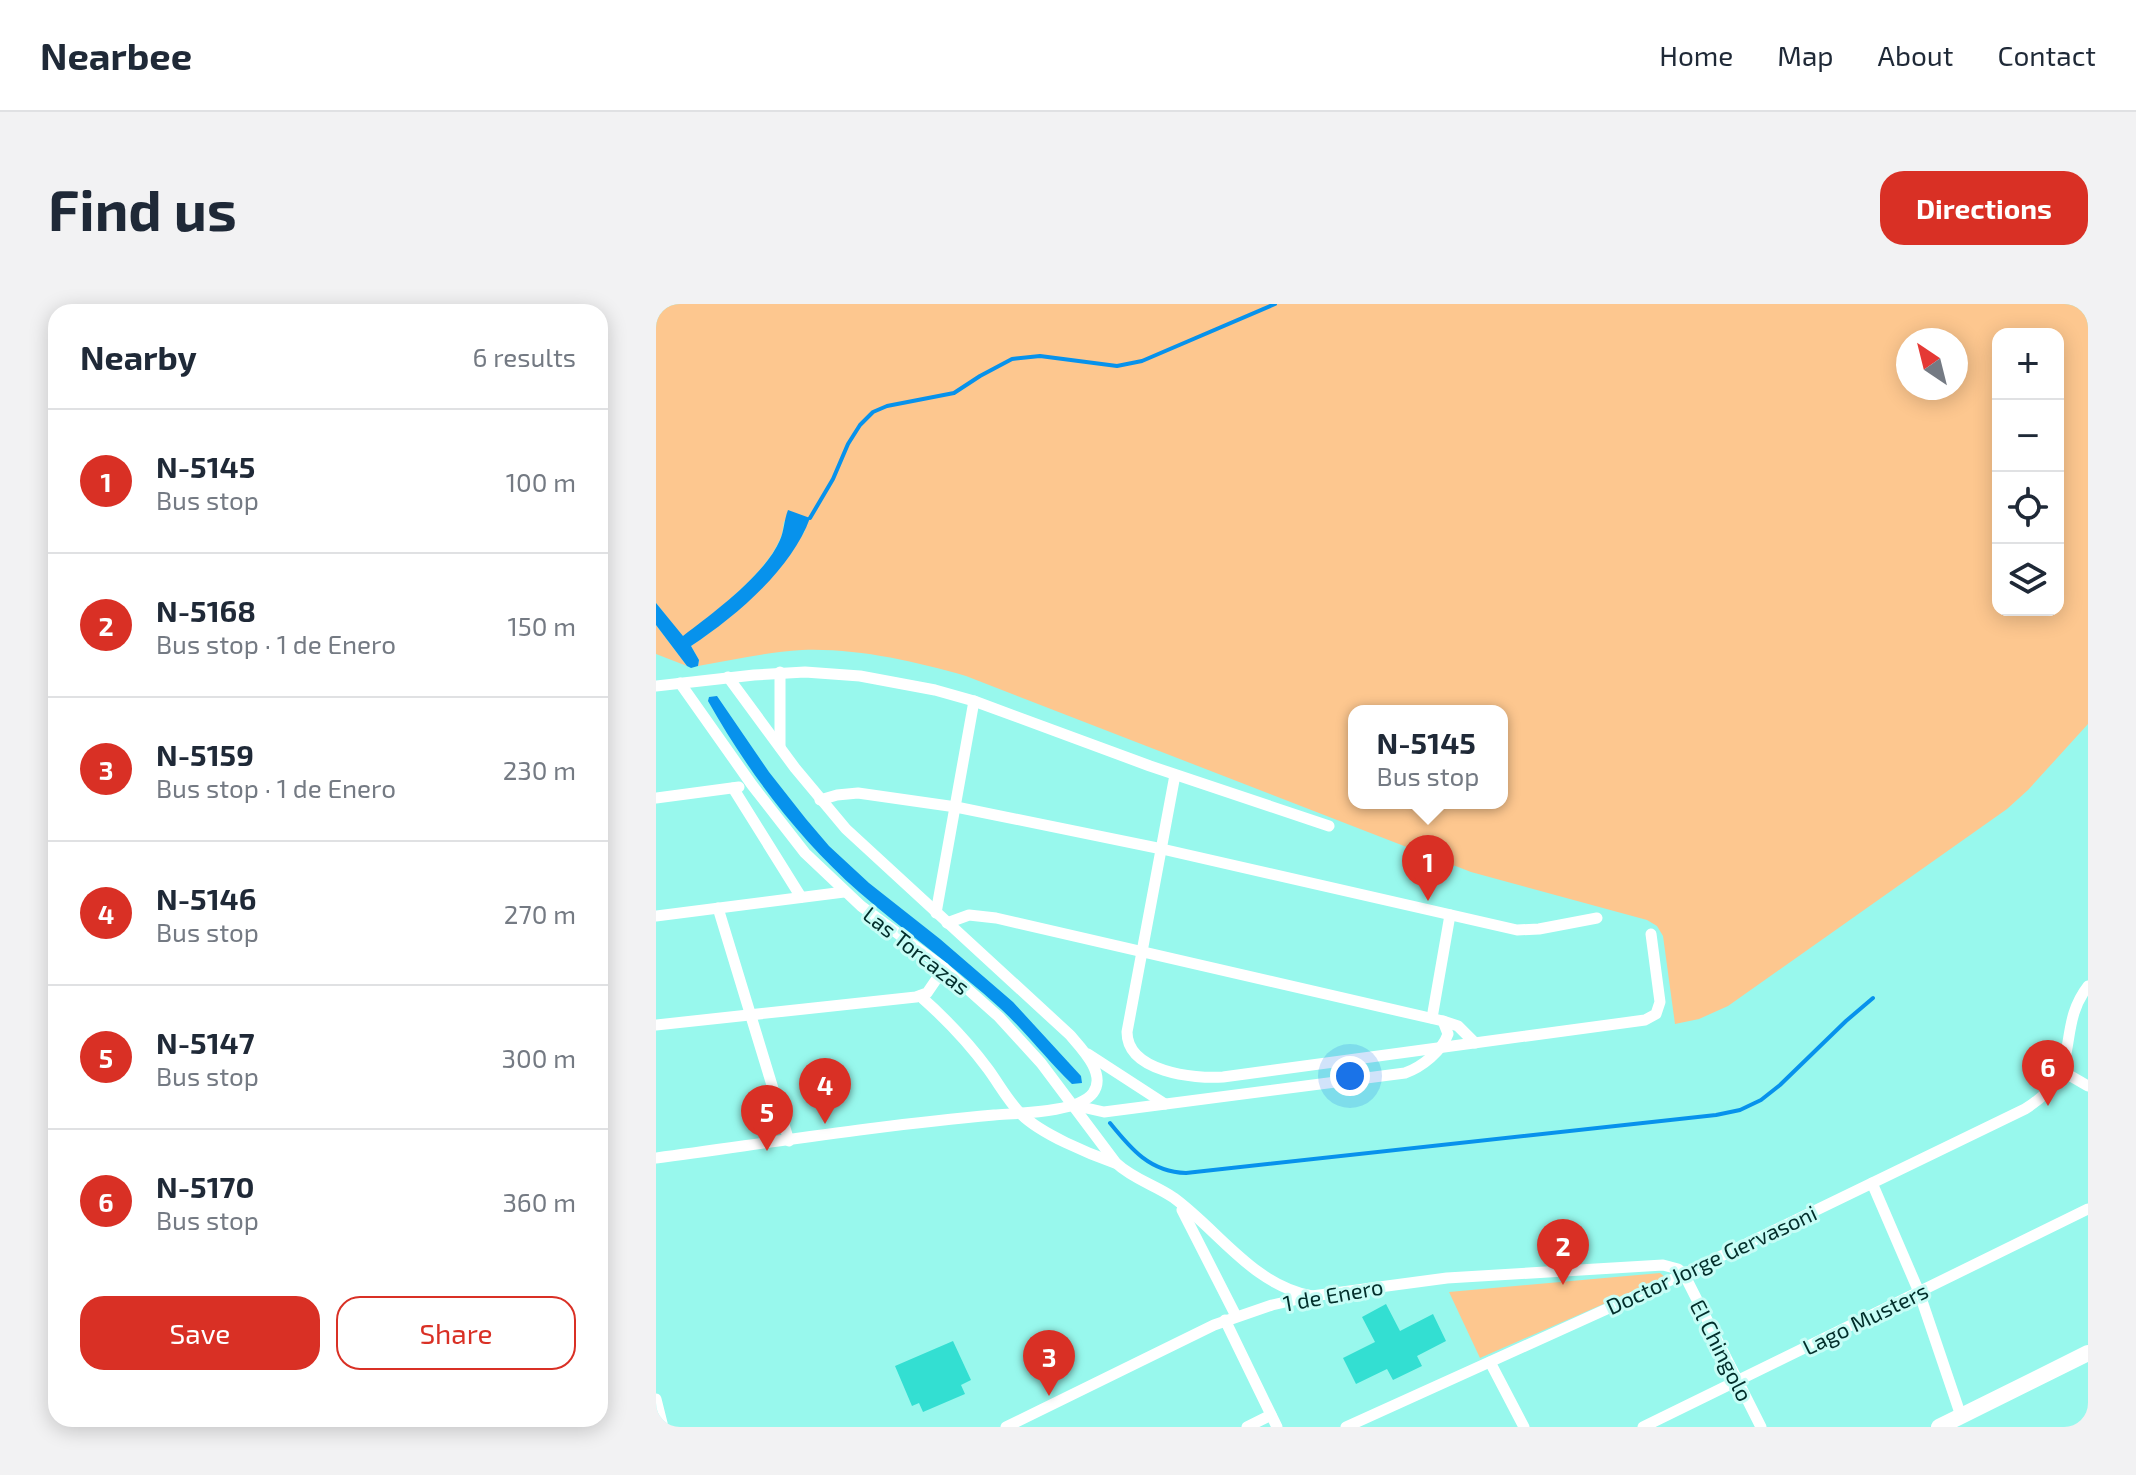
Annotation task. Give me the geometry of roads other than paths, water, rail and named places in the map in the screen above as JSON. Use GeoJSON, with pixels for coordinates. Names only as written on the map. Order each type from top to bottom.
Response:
{"type":"FeatureCollection","features":[{"type":"Feature","properties":{"kind":"main road"},"geometry":{"type":"LineString","coordinates":[[1939,1427],[2088,1353]]}},
{"type":"Feature","properties":{"kind":"street"},"geometry":{"type":"LineString","coordinates":[[780,672],[780,747]]}},
{"type":"Feature","properties":{"kind":"street"},"geometry":{"type":"LineString","coordinates":[[656,686],[780,672],[860,676],[944,692],[1175,775],[1329,826]]}},
{"type":"Feature","properties":{"kind":"street"},"geometry":{"type":"LineString","coordinates":[[656,1158],[949,1119],[1042,1111],[1087,1099],[1097,1085],[1094,1068],[1083,1051],[1049,1015],[874,857],[820,800],[728,677]]}},
{"type":"Feature","properties":{"kind":"street","name":"Las Torcazas"},"geometry":{"type":"LineString","coordinates":[[680,683],[752,785],[805,853],[844,892],[944,968],[1021,1039],[1124,1171],[1172,1197],[1264,1277],[1293,1292],[1312,1296]]}},
{"type":"Feature","properties":{"kind":"street"},"geometry":{"type":"LineString","coordinates":[[936,913],[974,701]]}},
{"type":"Feature","properties":{"kind":"street"},"geometry":{"type":"LineString","coordinates":[[1175,775],[1127,1039],[1129,1046],[1141,1058],[1161,1069],[1191,1077],[1223,1077],[1650,1017],[1659,1009],[1660,1002],[1651,934]]}},
{"type":"Feature","properties":{"kind":"street"},"geometry":{"type":"LineString","coordinates":[[656,798],[752,785]]}},
{"type":"Feature","properties":{"kind":"street"},"geometry":{"type":"LineString","coordinates":[[733,788],[801,897]]}},
{"type":"Feature","properties":{"kind":"street"},"geometry":{"type":"LineString","coordinates":[[820,800],[858,793],[956,807],[1162,849],[1517,930],[1597,918]]}},
{"type":"Feature","properties":{"kind":"street"},"geometry":{"type":"LineString","coordinates":[[656,916],[844,892]]}},
{"type":"Feature","properties":{"kind":"street"},"geometry":{"type":"LineString","coordinates":[[718,908],[789,1141]]}},
{"type":"Feature","properties":{"kind":"street"},"geometry":{"type":"LineString","coordinates":[[947,923],[969,915],[987,916],[1437,1020],[1458,1026],[1475,1043]]}},
{"type":"Feature","properties":{"kind":"street"},"geometry":{"type":"LineString","coordinates":[[1072,1105],[1104,1112],[1405,1073],[1416,1068],[1441,1047],[1448,1034],[1437,1020],[1450,915]]}},
{"type":"Feature","properties":{"kind":"street"},"geometry":{"type":"LineString","coordinates":[[656,1025],[920,996],[927,993],[944,968]]}},
{"type":"Feature","properties":{"kind":"street"},"geometry":{"type":"LineString","coordinates":[[2088,986],[2077,1002],[2073,1015],[2062,1071],[2088,1086]]}},
{"type":"Feature","properties":{"kind":"street"},"geometry":{"type":"LineString","coordinates":[[920,996],[944,1017],[1019,1113],[1088,1153],[1116,1163]]}},
{"type":"Feature","properties":{"kind":"street"},"geometry":{"type":"LineString","coordinates":[[1083,1051],[1165,1104]]}},
{"type":"Feature","properties":{"kind":"street","name":"Doctor Jorge Gervasoni"},"geometry":{"type":"LineString","coordinates":[[1346,1427],[1684,1274],[2025,1109],[2047,1093],[2062,1071]]}},
{"type":"Feature","properties":{"kind":"street"},"geometry":{"type":"LineString","coordinates":[[1872,1183],[1919,1292],[1961,1416]]}},
{"type":"Feature","properties":{"kind":"street","name":"Las Torcazas"},"geometry":{"type":"LineString","coordinates":[[1172,1197],[1192,1227],[1277,1427]]}},
{"type":"Feature","properties":{"kind":"street","name":"Lago Musters"},"geometry":{"type":"LineString","coordinates":[[1643,1427],[2088,1209]]}},
{"type":"Feature","properties":{"kind":"street","name":"1 de Enero"},"geometry":{"type":"LineString","coordinates":[[1006,1427],[1028,1422],[1231,1318],[1272,1305],[1312,1296],[1476,1275],[1656,1265],[1670,1266],[1684,1274]]}},
{"type":"Feature","properties":{"kind":"street","name":"El Chingolo"},"geometry":{"type":"LineString","coordinates":[[1684,1274],[1761,1427]]}},
{"type":"Feature","properties":{"kind":"street"},"geometry":{"type":"LineString","coordinates":[[1490,1362],[1524,1427]]}},
{"type":"Feature","properties":{"kind":"street"},"geometry":{"type":"LineString","coordinates":[[656,1399],[663,1427]]}},
{"type":"Feature","properties":{"kind":"street"},"geometry":{"type":"LineString","coordinates":[[1247,1427],[1271,1415]]}},
{"type":"Feature","properties":{"kind":"water"},"geometry":{"type":"Polygon","coordinates":[[[788,510],[810,518],[790,556],[743,606],[691,646],[699,660],[698,666],[687,666],[656,625],[656,603],[683,636],[763,567],[780,540],[788,510]]]}},
{"type":"Feature","properties":{"kind":"water"},"geometry":{"type":"Polygon","coordinates":[[[717,696],[769,772],[829,846],[1013,1002],[1081,1076],[1082,1083],[1072,1084],[1001,1009],[859,892],[815,849],[776,803],[740,753],[708,701],[709,697],[717,696]]]}},
{"type":"Feature","properties":{"kind":"waterway"},"geometry":{"type":"LineString","coordinates":[[810,518],[833,479],[848,444],[873,412],[887,406],[954,393],[1012,359],[1040,356],[1117,366],[1142,361],[1275,304]]}},
{"type":"Feature","properties":{"kind":"waterway"},"geometry":{"type":"LineString","coordinates":[[1110,1123],[1134,1150],[1152,1164],[1186,1173],[1716,1115],[1740,1110],[1761,1100],[1873,998]]}},
{"type":"Feature","properties":{"kind":"place","name":"N-5145"},"geometry":{"type":"Point","coordinates":[1428,901]}},
{"type":"Feature","properties":{"kind":"place","name":"N-5170"},"geometry":{"type":"Point","coordinates":[2048,1106]}},
{"type":"Feature","properties":{"kind":"place","name":"N-5146"},"geometry":{"type":"Point","coordinates":[825,1124]}},
{"type":"Feature","properties":{"kind":"place","name":"N-5147"},"geometry":{"type":"Point","coordinates":[767,1151]}},
{"type":"Feature","properties":{"kind":"place","name":"N-5168"},"geometry":{"type":"Point","coordinates":[1563,1285]}},
{"type":"Feature","properties":{"kind":"place","name":"N-5159"},"geometry":{"type":"Point","coordinates":[1049,1396]}}]}
